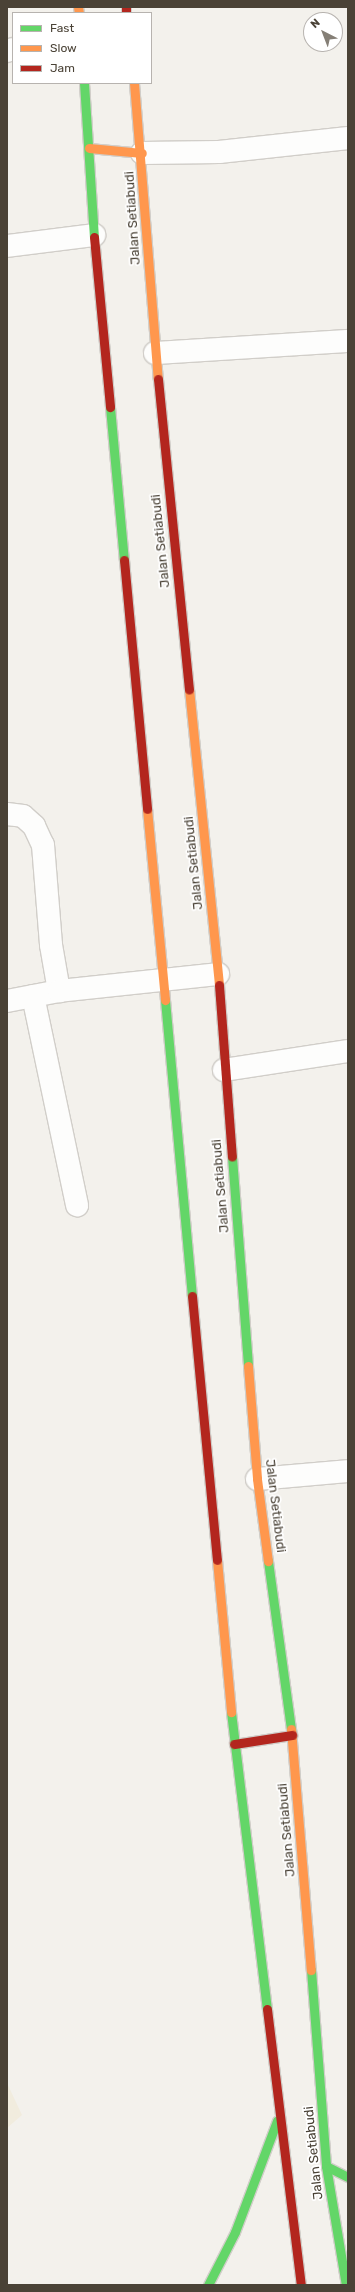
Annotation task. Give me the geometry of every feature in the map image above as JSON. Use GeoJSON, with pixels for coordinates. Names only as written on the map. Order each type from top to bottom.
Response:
{"type":"FeatureCollection","features":[{"type":"Feature","properties":{"kind":"main road"},"geometry":{"type":"LineString","coordinates":[[84,84],[94,236],[234,1744],[278,2116],[301,2285]]}},
{"type":"Feature","properties":{"kind":"main road","name":"Jalan Setiabudi"},"geometry":{"type":"LineString","coordinates":[[134,84],[142,153],[155,353],[218,974],[224,1070],[257,1479],[292,1736],[326,2166],[346,2285]]}},
{"type":"Feature","properties":{"kind":"main road"},"geometry":{"type":"LineString","coordinates":[[89,148],[142,153]]}},
{"type":"Feature","properties":{"kind":"main road"},"geometry":{"type":"LineString","coordinates":[[234,1744],[292,1736]]}},
{"type":"Feature","properties":{"kind":"main road"},"geometry":{"type":"LineString","coordinates":[[208,2285],[235,2232],[278,2116]]}},
{"type":"Feature","properties":{"kind":"main road"},"geometry":{"type":"LineString","coordinates":[[326,2166],[348,2177]]}},
{"type":"Feature","properties":{"kind":"main road"},"geometry":{"type":"LineString","coordinates":[[334,2281],[345,2272]]}},
{"type":"Feature","properties":{"kind":"street"},"geometry":{"type":"LineString","coordinates":[[142,153],[219,152],[348,138]]}},
{"type":"Feature","properties":{"kind":"street"},"geometry":{"type":"LineString","coordinates":[[7,246],[94,236]]}},
{"type":"Feature","properties":{"kind":"street"},"geometry":{"type":"LineString","coordinates":[[155,353],[348,341]]}},
{"type":"Feature","properties":{"kind":"street"},"geometry":{"type":"LineString","coordinates":[[7,814],[23,816],[34,826],[43,845],[51,945],[59,991]]}},
{"type":"Feature","properties":{"kind":"street"},"geometry":{"type":"LineString","coordinates":[[7,1002],[59,991],[164,978],[218,974]]}},
{"type":"Feature","properties":{"kind":"street"},"geometry":{"type":"LineString","coordinates":[[33,996],[77,1206]]}},
{"type":"Feature","properties":{"kind":"street"},"geometry":{"type":"LineString","coordinates":[[224,1070],[348,1051]]}},
{"type":"Feature","properties":{"kind":"street"},"geometry":{"type":"LineString","coordinates":[[257,1479],[348,1471]]}},
{"type":"Feature","properties":{"kind":"shaded area"},"geometry":{"type":"Polygon","coordinates":[[[7,2083],[22,2115],[7,2128],[7,2083]]]}},
{"type":"Feature","properties":{"kind":"traffic: fast"},"geometry":{"type":"LineString","coordinates":[[84,84],[94,237]]}},
{"type":"Feature","properties":{"kind":"traffic: fast"},"geometry":{"type":"LineString","coordinates":[[110,407],[124,560]]}},
{"type":"Feature","properties":{"kind":"traffic: fast"},"geometry":{"type":"LineString","coordinates":[[165,1000],[192,1296]]}},
{"type":"Feature","properties":{"kind":"traffic: fast"},"geometry":{"type":"LineString","coordinates":[[232,1157],[248,1366]]}},
{"type":"Feature","properties":{"kind":"traffic: fast"},"geometry":{"type":"LineString","coordinates":[[268,1561],[291,1729]]}},
{"type":"Feature","properties":{"kind":"traffic: fast"},"geometry":{"type":"LineString","coordinates":[[231,1712],[267,2009]]}},
{"type":"Feature","properties":{"kind":"traffic: fast"},"geometry":{"type":"LineString","coordinates":[[311,1970],[326,2166],[346,2285]]}},
{"type":"Feature","properties":{"kind":"traffic: fast"},"geometry":{"type":"LineString","coordinates":[[208,2285],[235,2232],[277,2121]]}},
{"type":"Feature","properties":{"kind":"traffic: fast"},"geometry":{"type":"LineString","coordinates":[[326,2166],[348,2177]]}},
{"type":"Feature","properties":{"kind":"traffic: slow"},"geometry":{"type":"LineString","coordinates":[[78,7],[79,12]]}},
{"type":"Feature","properties":{"kind":"traffic: slow"},"geometry":{"type":"LineString","coordinates":[[134,84],[158,379]]}},
{"type":"Feature","properties":{"kind":"traffic: slow"},"geometry":{"type":"LineString","coordinates":[[89,148],[142,153]]}},
{"type":"Feature","properties":{"kind":"traffic: slow"},"geometry":{"type":"LineString","coordinates":[[189,689],[219,985]]}},
{"type":"Feature","properties":{"kind":"traffic: slow"},"geometry":{"type":"LineString","coordinates":[[147,809],[165,1000]]}},
{"type":"Feature","properties":{"kind":"traffic: slow"},"geometry":{"type":"LineString","coordinates":[[248,1366],[257,1479],[268,1561]]}},
{"type":"Feature","properties":{"kind":"traffic: slow"},"geometry":{"type":"LineString","coordinates":[[217,1560],[231,1712]]}},
{"type":"Feature","properties":{"kind":"traffic: slow"},"geometry":{"type":"LineString","coordinates":[[291,1729],[311,1970]]}},
{"type":"Feature","properties":{"kind":"traffic: jam"},"geometry":{"type":"LineString","coordinates":[[126,7],[126,12]]}},
{"type":"Feature","properties":{"kind":"traffic: jam"},"geometry":{"type":"LineString","coordinates":[[94,237],[110,407]]}},
{"type":"Feature","properties":{"kind":"traffic: jam"},"geometry":{"type":"LineString","coordinates":[[158,379],[189,689]]}},
{"type":"Feature","properties":{"kind":"traffic: jam"},"geometry":{"type":"LineString","coordinates":[[124,560],[147,809]]}},
{"type":"Feature","properties":{"kind":"traffic: jam"},"geometry":{"type":"LineString","coordinates":[[219,985],[232,1157]]}},
{"type":"Feature","properties":{"kind":"traffic: jam"},"geometry":{"type":"LineString","coordinates":[[192,1296],[217,1560]]}},
{"type":"Feature","properties":{"kind":"traffic: jam"},"geometry":{"type":"LineString","coordinates":[[234,1744],[292,1735]]}},
{"type":"Feature","properties":{"kind":"traffic: jam"},"geometry":{"type":"LineString","coordinates":[[267,2009],[301,2285]]}}]}
